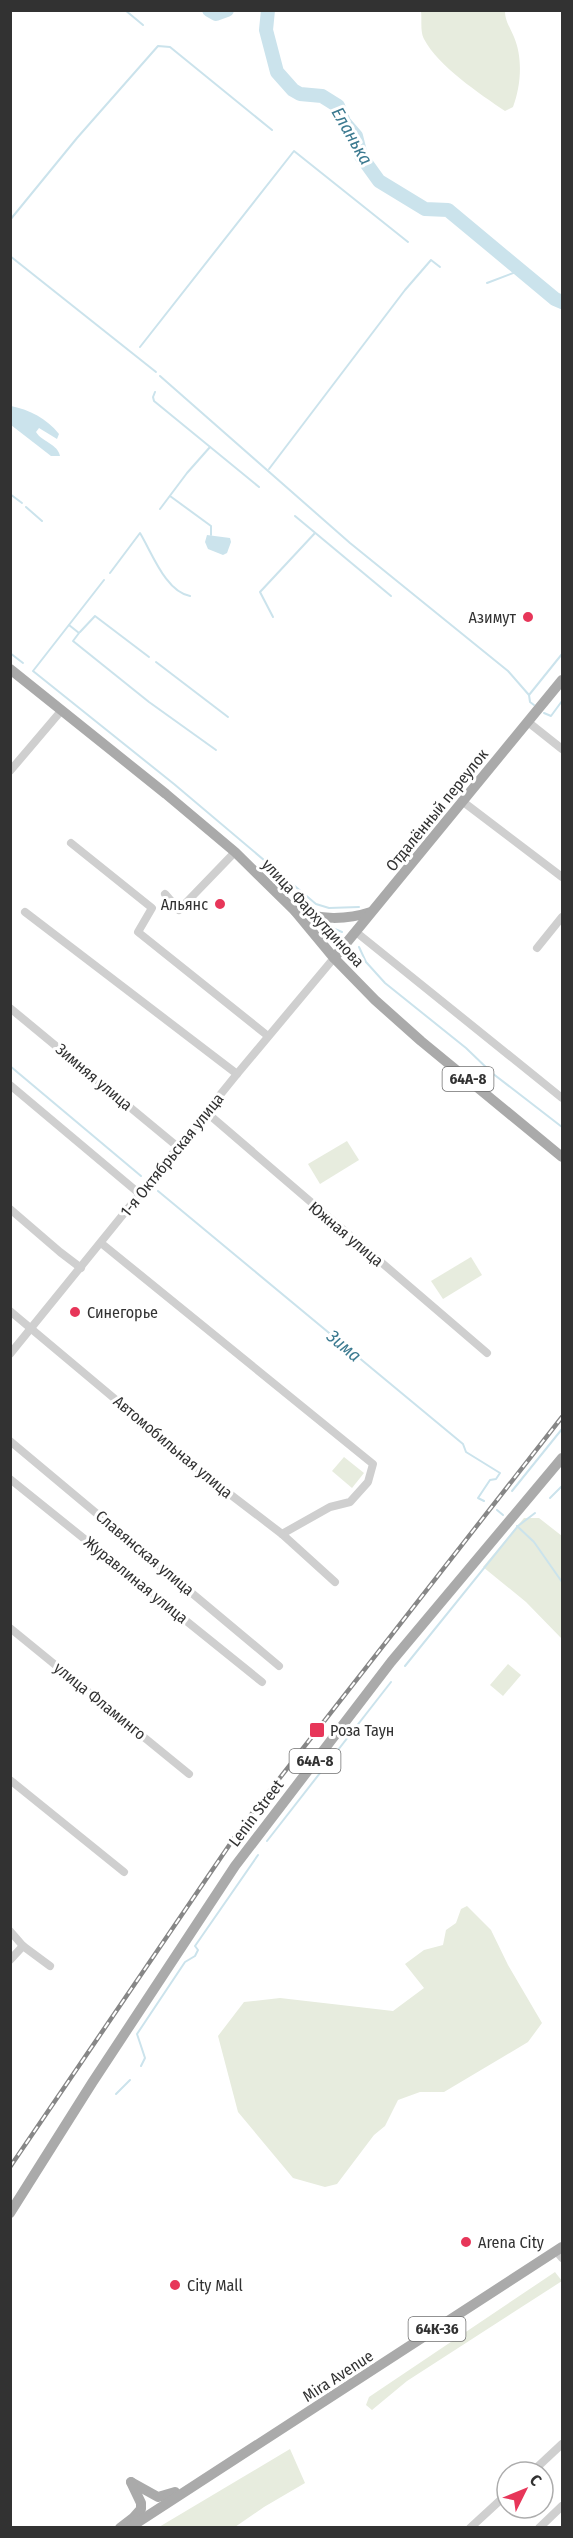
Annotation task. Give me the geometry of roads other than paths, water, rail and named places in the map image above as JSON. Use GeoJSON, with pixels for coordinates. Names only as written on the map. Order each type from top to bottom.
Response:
{"type":"FeatureCollection","features":[{"type":"Feature","properties":{"kind":"main road","name":"улица Фархутдинова"},"geometry":{"type":"LineString","coordinates":[[10,669],[235,852],[295,911],[334,958],[375,1000],[421,1041],[562,1157]]}},
{"type":"Feature","properties":{"kind":"main road","name":"Отдалённый переулок"},"geometry":{"type":"LineString","coordinates":[[334,958],[562,680]]}},
{"type":"Feature","properties":{"kind":"main road"},"geometry":{"type":"LineString","coordinates":[[295,911],[310,916],[324,917],[358,916],[372,912]]}},
{"type":"Feature","properties":{"kind":"main road","name":"Lenin Street"},"geometry":{"type":"LineString","coordinates":[[10,2213],[92,2083],[235,1866],[391,1662],[562,1458]]}},
{"type":"Feature","properties":{"kind":"main road","name":"Mira Avenue"},"geometry":{"type":"LineString","coordinates":[[129,2528],[560,2252]]}},
{"type":"Feature","properties":{"kind":"main road"},"geometry":{"type":"LineString","coordinates":[[129,2480],[158,2497],[172,2494],[186,2485],[208,2477]]}},
{"type":"Feature","properties":{"kind":"main road"},"geometry":{"type":"LineString","coordinates":[[129,2480],[157,2510]]}},
{"type":"Feature","properties":{"kind":"main road"},"geometry":{"type":"LineString","coordinates":[[120,2528],[134,2518],[141,2509],[141,2503],[129,2480]]}},
{"type":"Feature","properties":{"kind":"street"},"geometry":{"type":"LineString","coordinates":[[10,771],[61,711]]}},
{"type":"Feature","properties":{"kind":"street"},"geometry":{"type":"LineString","coordinates":[[528,722],[562,749]]}},
{"type":"Feature","properties":{"kind":"street"},"geometry":{"type":"LineString","coordinates":[[462,801],[562,877]]}},
{"type":"Feature","properties":{"kind":"street"},"geometry":{"type":"LineString","coordinates":[[71,843],[152,908],[138,932],[268,1036]]}},
{"type":"Feature","properties":{"kind":"street"},"geometry":{"type":"LineString","coordinates":[[165,894],[179,910],[235,852]]}},
{"type":"Feature","properties":{"kind":"street"},"geometry":{"type":"LineString","coordinates":[[25,912],[237,1074]]}},
{"type":"Feature","properties":{"kind":"street"},"geometry":{"type":"LineString","coordinates":[[537,948],[562,917]]}},
{"type":"Feature","properties":{"kind":"street"},"geometry":{"type":"LineString","coordinates":[[356,932],[562,1098]]}},
{"type":"Feature","properties":{"kind":"street","name":"1-я Октябрьская улица"},"geometry":{"type":"LineString","coordinates":[[10,1354],[334,958]]}},
{"type":"Feature","properties":{"kind":"street","name":"Зимняя улица"},"geometry":{"type":"LineString","coordinates":[[10,1008],[178,1147]]}},
{"type":"Feature","properties":{"kind":"street"},"geometry":{"type":"LineString","coordinates":[[10,1085],[141,1194]]}},
{"type":"Feature","properties":{"kind":"street","name":"Южная улица"},"geometry":{"type":"LineString","coordinates":[[206,1112],[488,1353]]}},
{"type":"Feature","properties":{"kind":"street"},"geometry":{"type":"LineString","coordinates":[[10,1209],[81,1268]]}},
{"type":"Feature","properties":{"kind":"street"},"geometry":{"type":"LineString","coordinates":[[101,1244],[372,1464],[368,1482],[350,1502],[330,1507],[282,1534]]}},
{"type":"Feature","properties":{"kind":"street","name":"Автомобильная улица"},"geometry":{"type":"LineString","coordinates":[[10,1311],[214,1482],[282,1534],[335,1582]]}},
{"type":"Feature","properties":{"kind":"street","name":"Славянская улица"},"geometry":{"type":"LineString","coordinates":[[10,1442],[279,1666]]}},
{"type":"Feature","properties":{"kind":"street","name":"Журавлиная улица"},"geometry":{"type":"LineString","coordinates":[[10,1479],[262,1682]]}},
{"type":"Feature","properties":{"kind":"street","name":"улица Фламинго"},"geometry":{"type":"LineString","coordinates":[[10,1628],[189,1774]]}},
{"type":"Feature","properties":{"kind":"street"},"geometry":{"type":"LineString","coordinates":[[10,1780],[124,1872]]}},
{"type":"Feature","properties":{"kind":"street"},"geometry":{"type":"LineString","coordinates":[[10,1931],[23,1946],[51,1966]]}},
{"type":"Feature","properties":{"kind":"street"},"geometry":{"type":"LineString","coordinates":[[10,1960],[23,1946]]}},
{"type":"Feature","properties":{"kind":"street"},"geometry":{"type":"LineString","coordinates":[[545,2460],[562,2444]]}},
{"type":"Feature","properties":{"kind":"street"},"geometry":{"type":"LineString","coordinates":[[470,2528],[495,2505]]}},
{"type":"Feature","properties":{"kind":"street"},"geometry":{"type":"LineString","coordinates":[[539,2528],[562,2506]]}},
{"type":"Feature","properties":{"kind":"water"},"geometry":{"type":"Polygon","coordinates":[[[11,406],[37,416],[54,428],[59,434],[57,439],[39,428],[36,432],[59,452],[60,456],[51,456],[11,425],[11,406]]]}},
{"type":"Feature","properties":{"kind":"water"},"geometry":{"type":"Polygon","coordinates":[[[207,535],[230,538],[227,553],[223,555],[208,549],[205,542],[207,535]]]}},
{"type":"Feature","properties":{"kind":"waterway"},"geometry":{"type":"LineString","coordinates":[[125,10],[143,25]]}},
{"type":"Feature","properties":{"kind":"waterway","name":"Еланька"},"geometry":{"type":"LineString","coordinates":[[209,10],[216,14],[227,10]]}},
{"type":"Feature","properties":{"kind":"waterway","name":"Еланька"},"geometry":{"type":"LineString","coordinates":[[268,10],[266,30],[277,72],[293,90],[300,94],[322,96],[338,106],[344,122],[356,136],[361,156],[379,181],[425,209],[448,210],[555,299],[562,302]]}},
{"type":"Feature","properties":{"kind":"waterway"},"geometry":{"type":"LineString","coordinates":[[10,220],[77,138],[158,46],[170,47],[272,130]]}},
{"type":"Feature","properties":{"kind":"waterway"},"geometry":{"type":"LineString","coordinates":[[140,347],[294,151],[408,242]]}},
{"type":"Feature","properties":{"kind":"waterway"},"geometry":{"type":"LineString","coordinates":[[10,256],[156,372]]}},
{"type":"Feature","properties":{"kind":"waterway"},"geometry":{"type":"LineString","coordinates":[[269,469],[405,290],[431,260],[440,267]]}},
{"type":"Feature","properties":{"kind":"waterway"},"geometry":{"type":"LineString","coordinates":[[487,283],[521,270]]}},
{"type":"Feature","properties":{"kind":"waterway"},"geometry":{"type":"LineString","coordinates":[[160,376],[350,543],[508,671],[529,695],[530,702],[534,705]]}},
{"type":"Feature","properties":{"kind":"waterway"},"geometry":{"type":"LineString","coordinates":[[155,392],[154,401],[259,487]]}},
{"type":"Feature","properties":{"kind":"waterway"},"geometry":{"type":"LineString","coordinates":[[160,509],[210,447]]}},
{"type":"Feature","properties":{"kind":"waterway"},"geometry":{"type":"LineString","coordinates":[[10,494],[22,503]]}},
{"type":"Feature","properties":{"kind":"waterway"},"geometry":{"type":"LineString","coordinates":[[170,496],[211,526],[211,535]]}},
{"type":"Feature","properties":{"kind":"waterway"},"geometry":{"type":"LineString","coordinates":[[26,507],[42,521]]}},
{"type":"Feature","properties":{"kind":"waterway"},"geometry":{"type":"LineString","coordinates":[[295,516],[391,596]]}},
{"type":"Feature","properties":{"kind":"waterway"},"geometry":{"type":"LineString","coordinates":[[110,573],[140,533],[167,580],[181,593],[190,596]]}},
{"type":"Feature","properties":{"kind":"waterway"},"geometry":{"type":"LineString","coordinates":[[273,617],[260,592],[315,533]]}},
{"type":"Feature","properties":{"kind":"waterway"},"geometry":{"type":"LineString","coordinates":[[104,580],[33,671],[174,784],[316,904],[329,908],[359,907]]}},
{"type":"Feature","properties":{"kind":"waterway"},"geometry":{"type":"LineString","coordinates":[[80,632],[95,616],[149,657]]}},
{"type":"Feature","properties":{"kind":"waterway"},"geometry":{"type":"LineString","coordinates":[[69,625],[79,633],[73,641],[149,702],[216,750]]}},
{"type":"Feature","properties":{"kind":"waterway"},"geometry":{"type":"LineString","coordinates":[[10,653],[23,663]]}},
{"type":"Feature","properties":{"kind":"waterway"},"geometry":{"type":"LineString","coordinates":[[529,695],[562,654]]}},
{"type":"Feature","properties":{"kind":"waterway"},"geometry":{"type":"LineString","coordinates":[[156,662],[228,717]]}},
{"type":"Feature","properties":{"kind":"waterway"},"geometry":{"type":"LineString","coordinates":[[544,713],[551,716],[562,701]]}},
{"type":"Feature","properties":{"kind":"waterway"},"geometry":{"type":"LineString","coordinates":[[330,927],[342,932]]}},
{"type":"Feature","properties":{"kind":"waterway"},"geometry":{"type":"LineString","coordinates":[[359,947],[366,962],[385,983],[466,1048],[492,1073],[562,1127]]}},
{"type":"Feature","properties":{"kind":"waterway","name":"Зима"},"geometry":{"type":"LineString","coordinates":[[10,1066],[141,1176]]}},
{"type":"Feature","properties":{"kind":"waterway","name":"Зима"},"geometry":{"type":"LineString","coordinates":[[158,1191],[463,1444],[466,1452],[500,1473],[496,1479],[490,1480],[478,1498],[484,1501]]}},
{"type":"Feature","properties":{"kind":"waterway"},"geometry":{"type":"LineString","coordinates":[[512,1491],[562,1429]]}},
{"type":"Feature","properties":{"kind":"waterway"},"geometry":{"type":"LineString","coordinates":[[550,1498],[562,1486]]}},
{"type":"Feature","properties":{"kind":"waterway","name":"Зима"},"geometry":{"type":"LineString","coordinates":[[497,1510],[503,1515]]}},
{"type":"Feature","properties":{"kind":"waterway"},"geometry":{"type":"LineString","coordinates":[[405,1666],[518,1526],[535,1513]]}},
{"type":"Feature","properties":{"kind":"waterway","name":"Зима"},"geometry":{"type":"LineString","coordinates":[[517,1526],[534,1542],[562,1582]]}},
{"type":"Feature","properties":{"kind":"waterway"},"geometry":{"type":"LineString","coordinates":[[267,1841],[391,1682]]}},
{"type":"Feature","properties":{"kind":"waterway"},"geometry":{"type":"LineString","coordinates":[[141,2066],[145,2058],[137,2034],[185,1962],[195,1956],[198,1950],[195,1946],[258,1855]]}},
{"type":"Feature","properties":{"kind":"waterway"},"geometry":{"type":"LineString","coordinates":[[116,2094],[130,2080]]}},
{"type":"Feature","properties":{"kind":"railway"},"geometry":{"type":"LineString","coordinates":[[10,2167],[243,1825],[562,1417]]}},
{"type":"Feature","properties":{"kind":"place","name":"Азимут"},"geometry":{"type":"Point","coordinates":[528,617]}},
{"type":"Feature","properties":{"kind":"place","name":"Альянс"},"geometry":{"type":"Point","coordinates":[220,904]}},
{"type":"Feature","properties":{"kind":"place","name":"Синегорье"},"geometry":{"type":"Point","coordinates":[75,1312]}},
{"type":"Feature","properties":{"kind":"place","name":"Роза Таун"},"geometry":{"type":"Point","coordinates":[317,1730]}},
{"type":"Feature","properties":{"kind":"place","name":"Arena City"},"geometry":{"type":"Point","coordinates":[466,2242]}},
{"type":"Feature","properties":{"kind":"place","name":"City Mall"},"geometry":{"type":"Point","coordinates":[175,2285]}}]}
